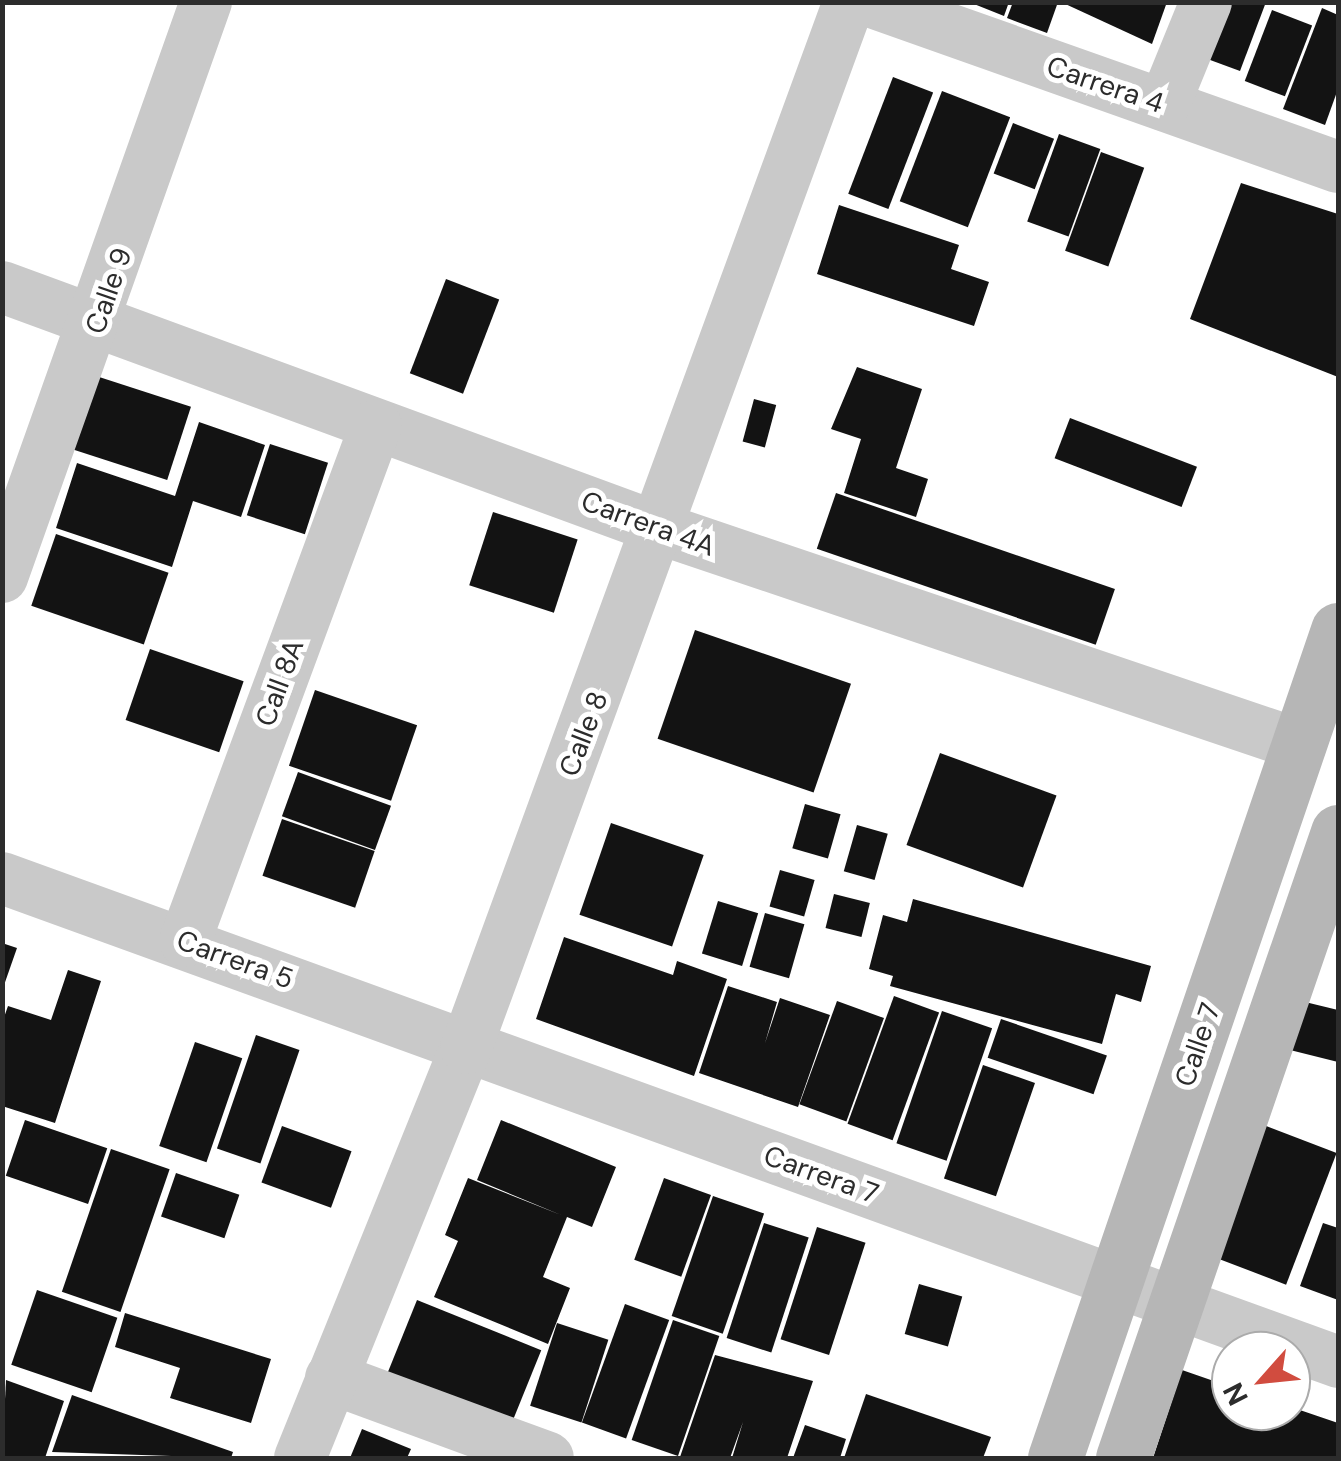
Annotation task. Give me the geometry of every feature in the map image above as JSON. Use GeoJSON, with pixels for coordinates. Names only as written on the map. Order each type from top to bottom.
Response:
{"type":"FeatureCollection","features":[{"type":"Feature","properties":{"kind":"main road","name":"Calle 7"},"geometry":{"type":"LineString","coordinates":[[1056,1458],[1338,630]]}},
{"type":"Feature","properties":{"kind":"main road"},"geometry":{"type":"LineString","coordinates":[[1123,1458],[1338,832]]}},
{"type":"Feature","properties":{"kind":"street","name":"Calle 9"},"geometry":{"type":"LineString","coordinates":[[2,577],[99,322],[206,2]]}},
{"type":"Feature","properties":{"kind":"street","name":"Calle 8"},"geometry":{"type":"LineString","coordinates":[[300,1458],[466,1048],[661,529],[849,2]]}},
{"type":"Feature","properties":{"kind":"street","name":"Carrera 4"},"geometry":{"type":"LineString","coordinates":[[872,2],[1338,168]]}},
{"type":"Feature","properties":{"kind":"street"},"geometry":{"type":"LineString","coordinates":[[1164,105],[1206,2]]}},
{"type":"Feature","properties":{"kind":"street","name":"Carrera 4A"},"geometry":{"type":"LineString","coordinates":[[2,287],[661,529],[1300,745]]}},
{"type":"Feature","properties":{"kind":"street","name":"Call 8A"},"geometry":{"type":"LineString","coordinates":[[185,941],[376,424]]}},
{"type":"Feature","properties":{"kind":"street","name":"Carrera 5"},"geometry":{"type":"LineString","coordinates":[[2,878],[185,941],[466,1048]]}},
{"type":"Feature","properties":{"kind":"street","name":"Carrera 7"},"geometry":{"type":"LineString","coordinates":[[466,1048],[1117,1282],[1174,1307]]}},
{"type":"Feature","properties":{"kind":"street"},"geometry":{"type":"LineString","coordinates":[[1174,1307],[1338,1362]]}},
{"type":"Feature","properties":{"kind":"street"},"geometry":{"type":"LineString","coordinates":[[331,1378],[548,1458]]}},
{"type":"Feature","properties":{"kind":"building"},"geometry":{"type":"Polygon","coordinates":[[[969,2],[1009,2],[1004,16],[969,2]]]}},
{"type":"Feature","properties":{"kind":"building"},"geometry":{"type":"Polygon","coordinates":[[[1013,2],[1058,2],[1047,33],[1007,18],[1013,2]]]}},
{"type":"Feature","properties":{"kind":"building"},"geometry":{"type":"Polygon","coordinates":[[[1061,2],[1167,2],[1152,44],[1061,2]]]}},
{"type":"Feature","properties":{"kind":"building"},"geometry":{"type":"Polygon","coordinates":[[[1223,2],[1266,2],[1240,71],[1202,57],[1223,2]]]}},
{"type":"Feature","properties":{"kind":"building"},"geometry":{"type":"Polygon","coordinates":[[[1322,8],[1338,15],[1338,89],[1325,125],[1283,109],[1322,8]]]}},
{"type":"Feature","properties":{"kind":"building"},"geometry":{"type":"Polygon","coordinates":[[[1272,10],[1312,25],[1285,96],[1245,81],[1272,10]]]}},
{"type":"Feature","properties":{"kind":"building"},"geometry":{"type":"Polygon","coordinates":[[[893,77],[933,92],[888,209],[848,194],[893,77]]]}},
{"type":"Feature","properties":{"kind":"building"},"geometry":{"type":"Polygon","coordinates":[[[942,91],[1010,117],[968,227],[900,201],[942,91]]]}},
{"type":"Feature","properties":{"kind":"building"},"geometry":{"type":"Polygon","coordinates":[[[1013,123],[1054,139],[1035,189],[994,173],[1013,123]]]}},
{"type":"Feature","properties":{"kind":"building"},"geometry":{"type":"Polygon","coordinates":[[[1059,134],[1100,149],[1069,236],[1027,221],[1059,134]]]}},
{"type":"Feature","properties":{"kind":"building"},"geometry":{"type":"Polygon","coordinates":[[[1101,152],[1144,168],[1108,266],[1065,251],[1101,152]]]}},
{"type":"Feature","properties":{"kind":"building"},"geometry":{"type":"Polygon","coordinates":[[[1241,183],[1338,214],[1338,377],[1190,319],[1241,183]]]}},
{"type":"Feature","properties":{"kind":"building"},"geometry":{"type":"Polygon","coordinates":[[[839,205],[959,245],[951,269],[989,282],[974,326],[817,274],[839,205]]]}},
{"type":"Feature","properties":{"kind":"building"},"geometry":{"type":"Polygon","coordinates":[[[446,279],[499,299],[463,394],[410,373],[446,279]]]}},
{"type":"Feature","properties":{"kind":"building"},"geometry":{"type":"Polygon","coordinates":[[[857,367],[922,389],[896,468],[928,479],[916,517],[844,493],[861,439],[831,429],[857,367]]]}},
{"type":"Feature","properties":{"kind":"building"},"geometry":{"type":"Polygon","coordinates":[[[93,375],[191,407],[167,480],[69,448],[93,375]]]}},
{"type":"Feature","properties":{"kind":"building"},"geometry":{"type":"Polygon","coordinates":[[[754,399],[776,405],[765,447],[743,442],[754,399]]]}},
{"type":"Feature","properties":{"kind":"building"},"geometry":{"type":"Polygon","coordinates":[[[1070,418],[1197,467],[1182,507],[1055,458],[1070,418]]]}},
{"type":"Feature","properties":{"kind":"building"},"geometry":{"type":"Polygon","coordinates":[[[199,422],[265,445],[241,517],[193,501],[172,567],[56,528],[77,463],[175,496],[199,422]]]}},
{"type":"Feature","properties":{"kind":"building"},"geometry":{"type":"Polygon","coordinates":[[[270,444],[328,463],[305,534],[247,515],[270,444]]]}},
{"type":"Feature","properties":{"kind":"building"},"geometry":{"type":"Polygon","coordinates":[[[836,493],[1115,589],[1096,645],[817,549],[836,493]]]}},
{"type":"Feature","properties":{"kind":"building"},"geometry":{"type":"Polygon","coordinates":[[[493,512],[578,540],[554,613],[469,585],[493,512]]]}},
{"type":"Feature","properties":{"kind":"building"},"geometry":{"type":"Polygon","coordinates":[[[56,534],[169,573],[144,645],[31,606],[56,534]]]}},
{"type":"Feature","properties":{"kind":"building"},"geometry":{"type":"Polygon","coordinates":[[[695,630],[851,684],[814,792],[658,739],[695,630]]]}},
{"type":"Feature","properties":{"kind":"building"},"geometry":{"type":"Polygon","coordinates":[[[150,649],[244,681],[219,752],[126,720],[150,649]]]}},
{"type":"Feature","properties":{"kind":"building"},"geometry":{"type":"Polygon","coordinates":[[[315,690],[417,725],[391,801],[289,766],[315,690]]]}},
{"type":"Feature","properties":{"kind":"building"},"geometry":{"type":"Polygon","coordinates":[[[940,753],[1057,795],[1023,888],[906,845],[940,753]]]}},
{"type":"Feature","properties":{"kind":"building"},"geometry":{"type":"Polygon","coordinates":[[[298,772],[391,806],[375,850],[282,816],[298,772]]]}},
{"type":"Feature","properties":{"kind":"building"},"geometry":{"type":"Polygon","coordinates":[[[805,804],[841,814],[828,858],[792,848],[805,804]]]}},
{"type":"Feature","properties":{"kind":"building"},"geometry":{"type":"Polygon","coordinates":[[[282,819],[375,851],[355,908],[262,876],[282,819]]]}},
{"type":"Feature","properties":{"kind":"building"},"geometry":{"type":"Polygon","coordinates":[[[611,823],[704,855],[672,947],[579,915],[611,823]]]}},
{"type":"Feature","properties":{"kind":"building"},"geometry":{"type":"Polygon","coordinates":[[[857,825],[888,834],[875,880],[844,871],[857,825]]]}},
{"type":"Feature","properties":{"kind":"building"},"geometry":{"type":"Polygon","coordinates":[[[780,870],[815,880],[804,916],[770,907],[780,870]]]}},
{"type":"Feature","properties":{"kind":"building"},"geometry":{"type":"Polygon","coordinates":[[[834,894],[870,903],[861,937],[826,928],[834,894]]]}},
{"type":"Feature","properties":{"kind":"building"},"geometry":{"type":"Polygon","coordinates":[[[913,899],[1151,966],[1141,1002],[1116,994],[1102,1044],[890,986],[893,976],[869,969],[883,915],[907,922],[913,899]]]}},
{"type":"Feature","properties":{"kind":"building"},"geometry":{"type":"Polygon","coordinates":[[[718,901],[758,913],[742,966],[702,954],[718,901]]]}},
{"type":"Feature","properties":{"kind":"building"},"geometry":{"type":"Polygon","coordinates":[[[765,913],[804,924],[789,978],[750,967],[765,913]]]}},
{"type":"Feature","properties":{"kind":"building"},"geometry":{"type":"Polygon","coordinates":[[[564,937],[673,975],[677,961],[727,979],[694,1076],[536,1019],[564,937]]]}},
{"type":"Feature","properties":{"kind":"building"},"geometry":{"type":"Polygon","coordinates":[[[2,943],[17,948],[3,988],[2,988],[2,943]]]}},
{"type":"Feature","properties":{"kind":"building"},"geometry":{"type":"Polygon","coordinates":[[[68,970],[101,981],[55,1123],[2,1106],[2,1023],[8,1006],[51,1020],[68,970]]]}},
{"type":"Feature","properties":{"kind":"building"},"geometry":{"type":"Polygon","coordinates":[[[728,986],[777,1002],[765,1043],[780,998],[830,1015],[798,1107],[699,1073],[728,986]]]}},
{"type":"Feature","properties":{"kind":"building"},"geometry":{"type":"Polygon","coordinates":[[[894,996],[939,1012],[893,1140],[847,1124],[894,996]]]}},
{"type":"Feature","properties":{"kind":"building"},"geometry":{"type":"Polygon","coordinates":[[[837,1001],[884,1018],[846,1121],[799,1104],[837,1001]]]}},
{"type":"Feature","properties":{"kind":"building"},"geometry":{"type":"Polygon","coordinates":[[[1301,1001],[1338,1010],[1338,1062],[1290,1050],[1301,1001]]]}},
{"type":"Feature","properties":{"kind":"building"},"geometry":{"type":"Polygon","coordinates":[[[942,1011],[992,1028],[947,1161],[896,1143],[942,1011]]]}},
{"type":"Feature","properties":{"kind":"building"},"geometry":{"type":"Polygon","coordinates":[[[1001,1019],[1107,1055],[1094,1094],[988,1058],[1001,1019]]]}},
{"type":"Feature","properties":{"kind":"building"},"geometry":{"type":"Polygon","coordinates":[[[256,1035],[299,1050],[260,1163],[217,1148],[256,1035]]]}},
{"type":"Feature","properties":{"kind":"building"},"geometry":{"type":"Polygon","coordinates":[[[195,1042],[242,1058],[206,1162],[159,1146],[195,1042]]]}},
{"type":"Feature","properties":{"kind":"building"},"geometry":{"type":"Polygon","coordinates":[[[983,1065],[1035,1083],[996,1196],[944,1178],[983,1065]]]}},
{"type":"Feature","properties":{"kind":"building"},"geometry":{"type":"Polygon","coordinates":[[[25,1120],[107,1148],[88,1204],[6,1176],[25,1120]]]}},
{"type":"Feature","properties":{"kind":"building"},"geometry":{"type":"Polygon","coordinates":[[[501,1120],[616,1167],[592,1227],[567,1217],[543,1277],[570,1288],[548,1344],[434,1297],[458,1241],[445,1235],[468,1178],[561,1215],[477,1180],[501,1120]]]}},
{"type":"Feature","properties":{"kind":"building"},"geometry":{"type":"Polygon","coordinates":[[[1261,1124],[1337,1153],[1286,1285],[1210,1256],[1261,1124]]]}},
{"type":"Feature","properties":{"kind":"building"},"geometry":{"type":"Polygon","coordinates":[[[282,1126],[352,1151],[331,1208],[261,1182],[282,1126]]]}},
{"type":"Feature","properties":{"kind":"building"},"geometry":{"type":"Polygon","coordinates":[[[111,1149],[170,1169],[120,1312],[62,1292],[111,1149]]]}},
{"type":"Feature","properties":{"kind":"building"},"geometry":{"type":"Polygon","coordinates":[[[176,1173],[239,1195],[224,1238],[161,1216],[176,1173]]]}},
{"type":"Feature","properties":{"kind":"building"},"geometry":{"type":"Polygon","coordinates":[[[664,1178],[711,1195],[681,1277],[634,1260],[664,1178]]]}},
{"type":"Feature","properties":{"kind":"building"},"geometry":{"type":"Polygon","coordinates":[[[713,1196],[764,1214],[723,1334],[672,1316],[713,1196]]]}},
{"type":"Feature","properties":{"kind":"building"},"geometry":{"type":"Polygon","coordinates":[[[764,1223],[809,1238],[771,1353],[727,1338],[764,1223]]]}},
{"type":"Feature","properties":{"kind":"building"},"geometry":{"type":"Polygon","coordinates":[[[1323,1223],[1338,1228],[1338,1300],[1300,1286],[1323,1223]]]}},
{"type":"Feature","properties":{"kind":"building"},"geometry":{"type":"Polygon","coordinates":[[[817,1227],[866,1243],[829,1355],[781,1339],[817,1227]]]}},
{"type":"Feature","properties":{"kind":"building"},"geometry":{"type":"Polygon","coordinates":[[[919,1284],[962,1296],[948,1346],[905,1334],[919,1284]]]}},
{"type":"Feature","properties":{"kind":"building"},"geometry":{"type":"Polygon","coordinates":[[[37,1290],[117,1318],[92,1392],[11,1365],[37,1290]]]}},
{"type":"Feature","properties":{"kind":"building"},"geometry":{"type":"Polygon","coordinates":[[[417,1300],[541,1350],[511,1424],[387,1374],[417,1300]]]}},
{"type":"Feature","properties":{"kind":"building"},"geometry":{"type":"Polygon","coordinates":[[[625,1304],[669,1320],[626,1438],[582,1422],[625,1304]]]}},
{"type":"Feature","properties":{"kind":"building"},"geometry":{"type":"Polygon","coordinates":[[[125,1313],[271,1359],[251,1423],[170,1398],[180,1368],[115,1347],[125,1313]]]}},
{"type":"Feature","properties":{"kind":"building"},"geometry":{"type":"Polygon","coordinates":[[[673,1320],[719,1336],[678,1456],[632,1440],[673,1320]]]}},
{"type":"Feature","properties":{"kind":"building"},"geometry":{"type":"Polygon","coordinates":[[[557,1323],[608,1340],[581,1422],[530,1406],[557,1323]]]}},
{"type":"Feature","properties":{"kind":"building"},"geometry":{"type":"Polygon","coordinates":[[[715,1355],[813,1381],[787,1458],[732,1458],[743,1422],[730,1458],[680,1457],[715,1355]]]}},
{"type":"Feature","properties":{"kind":"building"},"geometry":{"type":"Polygon","coordinates":[[[1182,1370],[1211,1380],[1211,1431],[1311,1431],[1311,1414],[1338,1423],[1338,1458],[1153,1458],[1182,1370]]]}},
{"type":"Feature","properties":{"kind":"building"},"geometry":{"type":"Polygon","coordinates":[[[6,1380],[64,1401],[45,1458],[2,1458],[6,1380]]]}},
{"type":"Feature","properties":{"kind":"building"},"geometry":{"type":"Polygon","coordinates":[[[866,1394],[991,1437],[983,1458],[844,1458],[866,1394]]]}},
{"type":"Feature","properties":{"kind":"building"},"geometry":{"type":"Polygon","coordinates":[[[72,1395],[233,1452],[231,1458],[52,1452],[72,1395]]]}},
{"type":"Feature","properties":{"kind":"building"},"geometry":{"type":"Polygon","coordinates":[[[805,1425],[846,1439],[840,1458],[793,1458],[805,1425]]]}},
{"type":"Feature","properties":{"kind":"building"},"geometry":{"type":"Polygon","coordinates":[[[362,1429],[411,1449],[407,1458],[350,1458],[362,1429]]]}}]}
